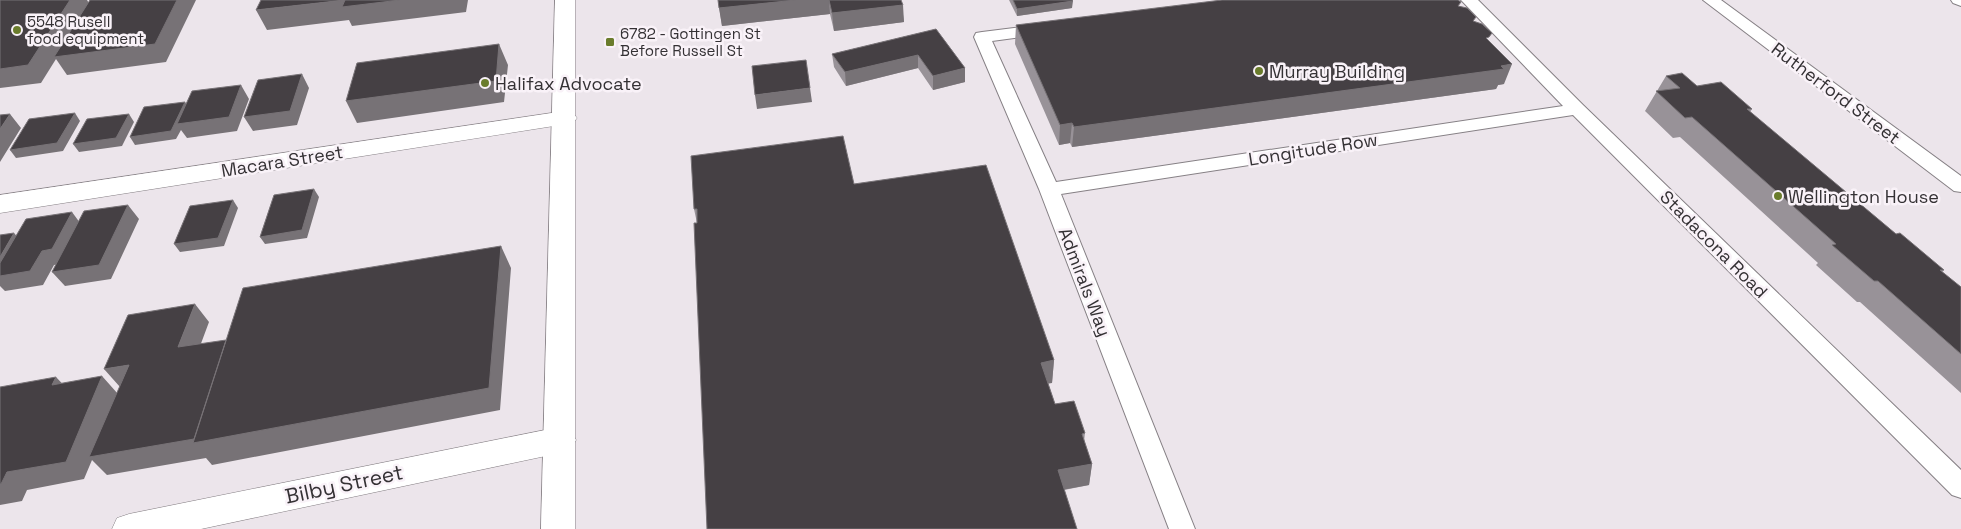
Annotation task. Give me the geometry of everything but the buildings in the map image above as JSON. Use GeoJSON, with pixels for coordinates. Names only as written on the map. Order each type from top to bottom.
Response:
{"type":"FeatureCollection","features":[{"type":"Feature","properties":{"kind":"street"},"geometry":{"type":"LineString","coordinates":[[558,529],[565,118],[564,0]]}},
{"type":"Feature","properties":{"kind":"street","name":"Macara Street"},"geometry":{"type":"LineString","coordinates":[[0,204],[565,118]]}},
{"type":"Feature","properties":{"kind":"street","name":"Bilby Street"},"geometry":{"type":"LineString","coordinates":[[129,529],[560,440]]}},
{"type":"Feature","properties":{"kind":"lane","name":"Stadacona Road"},"geometry":{"type":"LineString","coordinates":[[1470,0],[1577,109],[1961,487]]}},
{"type":"Feature","properties":{"kind":"lane","name":"Rutherford Street"},"geometry":{"type":"LineString","coordinates":[[1711,0],[1961,186]]}},
{"type":"Feature","properties":{"kind":"lane","name":"Admirals Way"},"geometry":{"type":"LineString","coordinates":[[1061,27],[982,37],[1049,189],[1182,529]]}},
{"type":"Feature","properties":{"kind":"lane","name":"Longitude Row"},"geometry":{"type":"LineString","coordinates":[[1049,189],[1577,109]]}},
{"type":"Feature","properties":{"kind":"place","name":"5548 Rusell food equipment"},"geometry":{"type":"Point","coordinates":[17,30]}},
{"type":"Feature","properties":{"kind":"place","name":"6782 - Gottingen St Before Russell St"},"geometry":{"type":"Point","coordinates":[610,42]}},
{"type":"Feature","properties":{"kind":"place","name":"Murray Building"},"geometry":{"type":"Point","coordinates":[1259,71]}},
{"type":"Feature","properties":{"kind":"place","name":"Halifax Advocate"},"geometry":{"type":"Point","coordinates":[485,83]}},
{"type":"Feature","properties":{"kind":"place","name":"Wellington House"},"geometry":{"type":"Point","coordinates":[1778,196]}}]}
